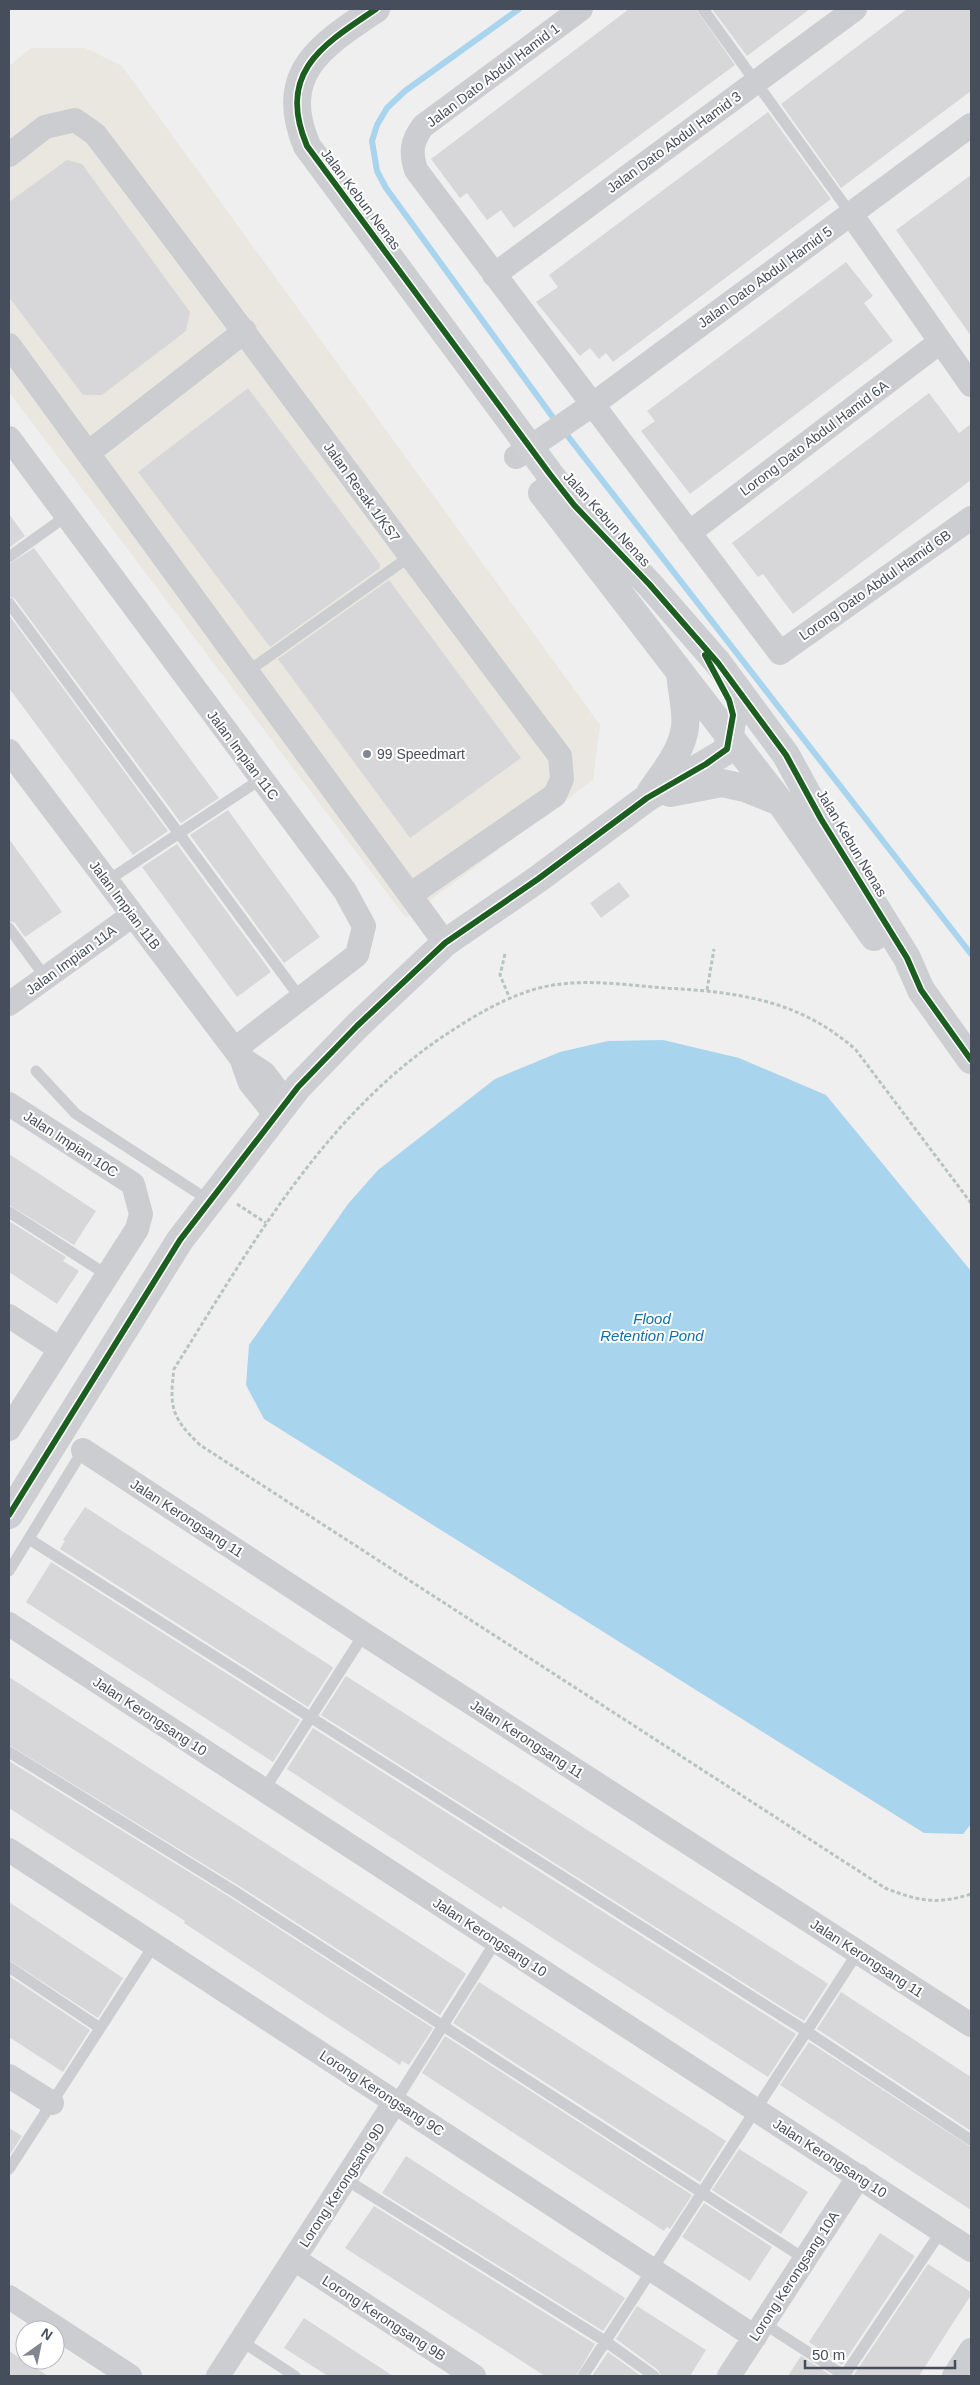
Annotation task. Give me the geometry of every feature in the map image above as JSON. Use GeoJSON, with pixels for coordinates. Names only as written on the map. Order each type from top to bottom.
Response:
{"type":"FeatureCollection","features":[{"type":"Feature","properties":{"kind":"street","name":"Jalan Kebun Nenas"},"geometry":{"type":"LineString","coordinates":[[350,9],[327,26],[300,51],[287,68],[280,86],[279,104],[282,124],[292,145],[523,452],[680,672],[780,802],[893,965],[921,990]]}},
{"type":"Feature","properties":{"kind":"street","name":"Jalan Kebun Nenas"},"geometry":{"type":"LineString","coordinates":[[376,9],[330,40],[317,53],[302,77],[297,93],[300,129],[307,146],[510,420],[523,452],[549,473],[574,505],[650,585],[718,663],[786,755],[821,819],[906,958],[921,990],[971,1060]]}},
{"type":"Feature","properties":{"kind":"street","name":"Jalan Dato Abdul Hamid 1"},"geometry":{"type":"LineString","coordinates":[[494,274],[416,170],[412,147],[415,138],[423,126],[581,9]]}},
{"type":"Feature","properties":{"kind":"street","name":"Jalan Dato Abdul Hamid 3"},"geometry":{"type":"LineString","coordinates":[[494,274],[855,9]]}},
{"type":"Feature","properties":{"kind":"street","name":"Jalan Resak 1/KS7"},"geometry":{"type":"LineString","coordinates":[[9,155],[45,127],[75,120],[95,134],[245,331],[409,557],[560,756],[562,779],[555,795],[410,895]]}},
{"type":"Feature","properties":{"kind":"street","name":"Jalan Dato Abdul Hamid 5"},"geometry":{"type":"LineString","coordinates":[[523,452],[592,405],[971,125]]}},
{"type":"Feature","properties":{"kind":"street"},"geometry":{"type":"LineString","coordinates":[[851,214],[971,386]]}},
{"type":"Feature","properties":{"kind":"street"},"geometry":{"type":"LineString","coordinates":[[494,274],[689,533]]}},
{"type":"Feature","properties":{"kind":"street"},"geometry":{"type":"LineString","coordinates":[[88,453],[245,331]]}},
{"type":"Feature","properties":{"kind":"street","name":"Lorong Dato Abdul Hamid 6A"},"geometry":{"type":"LineString","coordinates":[[689,533],[940,342]]}},
{"type":"Feature","properties":{"kind":"street"},"geometry":{"type":"LineString","coordinates":[[9,345],[444,943]]}},
{"type":"Feature","properties":{"kind":"street"},"geometry":{"type":"LineString","coordinates":[[510,420],[540,432],[562,426]]}},
{"type":"Feature","properties":{"kind":"street"},"geometry":{"type":"LineString","coordinates":[[549,473],[547,461],[550,446],[562,426]]}},
{"type":"Feature","properties":{"kind":"street","name":"Jalan Impian 11C"},"geometry":{"type":"LineString","coordinates":[[9,438],[65,517],[345,891],[364,926],[357,955],[302,998],[238,1053]]}},
{"type":"Feature","properties":{"kind":"street","name":"Lorong Dato Abdul Hamid 6B"},"geometry":{"type":"LineString","coordinates":[[689,533],[780,653],[971,518]]}},
{"type":"Feature","properties":{"kind":"street"},"geometry":{"type":"LineString","coordinates":[[9,1515],[180,1240],[215,1197],[281,1108],[357,1026],[444,943],[538,879],[647,798],[727,749],[731,737],[732,708],[697,639]]}},
{"type":"Feature","properties":{"kind":"street"},"geometry":{"type":"LineString","coordinates":[[647,798],[681,743],[685,726],[680,672]]}},
{"type":"Feature","properties":{"kind":"street"},"geometry":{"type":"LineString","coordinates":[[731,737],[749,743],[771,758],[821,819]]}},
{"type":"Feature","properties":{"kind":"street","name":"Jalan Impian 11B"},"geometry":{"type":"LineString","coordinates":[[9,751],[238,1053],[250,1083],[281,1108]]}},
{"type":"Feature","properties":{"kind":"street"},"geometry":{"type":"LineString","coordinates":[[647,798],[722,783],[745,788],[780,802]]}},
{"type":"Feature","properties":{"kind":"street","name":"Jalan Impian 11A"},"geometry":{"type":"LineString","coordinates":[[9,1004],[133,915]]}},
{"type":"Feature","properties":{"kind":"street","name":"Jalan Impian 10C"},"geometry":{"type":"LineString","coordinates":[[9,1104],[133,1184],[141,1214],[137,1229],[107,1275]]}},
{"type":"Feature","properties":{"kind":"street"},"geometry":{"type":"LineString","coordinates":[[10,1423],[107,1275]]}},
{"type":"Feature","properties":{"kind":"street"},"geometry":{"type":"LineString","coordinates":[[9,1316],[60,1349]]}},
{"type":"Feature","properties":{"kind":"street","name":"Jalan Kerongsang 11"},"geometry":{"type":"LineString","coordinates":[[83,1450],[364,1634],[971,2025]]}},
{"type":"Feature","properties":{"kind":"street","name":"Jalan Kerongsang 10"},"geometry":{"type":"LineString","coordinates":[[9,1624],[971,2250]]}},
{"type":"Feature","properties":{"kind":"street","name":"Lorong Kerongsang 9C"},"geometry":{"type":"LineString","coordinates":[[9,1850],[652,2269],[759,2330]]}},
{"type":"Feature","properties":{"kind":"street"},"geometry":{"type":"LineString","coordinates":[[9,2076],[52,2104]]}},
{"type":"Feature","properties":{"kind":"street","name":"Lorong Kerongsang 9D"},"geometry":{"type":"LineString","coordinates":[[218,2376],[395,2102]]}},
{"type":"Feature","properties":{"kind":"street","name":"Lorong Kerongsang 10A"},"geometry":{"type":"LineString","coordinates":[[729,2376],[859,2176]]}},
{"type":"Feature","properties":{"kind":"street","name":"Lorong Kerongsang 9B"},"geometry":{"type":"LineString","coordinates":[[294,2259],[474,2376]]}},
{"type":"Feature","properties":{"kind":"street"},"geometry":{"type":"LineString","coordinates":[[9,2298],[130,2376]]}},
{"type":"Feature","properties":{"kind":"street"},"geometry":{"type":"LineString","coordinates":[[954,2376],[970,2353]]}},
{"type":"Feature","properties":{"kind":"lane"},"geometry":{"type":"LineString","coordinates":[[703,9],[851,214]]}},
{"type":"Feature","properties":{"kind":"lane"},"geometry":{"type":"LineString","coordinates":[[9,557],[65,517]]}},
{"type":"Feature","properties":{"kind":"lane"},"geometry":{"type":"LineString","coordinates":[[248,672],[409,557]]}},
{"type":"Feature","properties":{"kind":"lane"},"geometry":{"type":"LineString","coordinates":[[9,603],[302,998]]}},
{"type":"Feature","properties":{"kind":"lane"},"geometry":{"type":"LineString","coordinates":[[107,881],[261,780]]}},
{"type":"Feature","properties":{"kind":"lane"},"geometry":{"type":"LineString","coordinates":[[9,928],[46,978]]}},
{"type":"Feature","properties":{"kind":"lane"},"geometry":{"type":"LineString","coordinates":[[36,1071],[76,1114],[215,1197]]}},
{"type":"Feature","properties":{"kind":"lane"},"geometry":{"type":"LineString","coordinates":[[9,1212],[107,1275]]}},
{"type":"Feature","properties":{"kind":"lane"},"geometry":{"type":"LineString","coordinates":[[9,1571],[83,1450]]}},
{"type":"Feature","properties":{"kind":"lane"},"geometry":{"type":"LineString","coordinates":[[29,1539],[806,2031],[971,2140]]}},
{"type":"Feature","properties":{"kind":"lane"},"geometry":{"type":"LineString","coordinates":[[264,1790],[364,1634]]}},
{"type":"Feature","properties":{"kind":"lane"},"geometry":{"type":"LineString","coordinates":[[9,1752],[240,1895],[805,2259]]}},
{"type":"Feature","properties":{"kind":"lane","name":"Lorong Kerongsang 9D"},"geometry":{"type":"LineString","coordinates":[[395,2102],[496,1941]]}},
{"type":"Feature","properties":{"kind":"lane"},"geometry":{"type":"LineString","coordinates":[[9,2169],[154,1945]]}},
{"type":"Feature","properties":{"kind":"lane"},"geometry":{"type":"LineString","coordinates":[[583,2376],[858,1952]]}},
{"type":"Feature","properties":{"kind":"lane"},"geometry":{"type":"LineString","coordinates":[[9,1967],[100,2028]]}},
{"type":"Feature","properties":{"kind":"lane"},"geometry":{"type":"LineString","coordinates":[[345,2179],[605,2341],[654,2376]]}},
{"type":"Feature","properties":{"kind":"lane"},"geometry":{"type":"LineString","coordinates":[[759,2330],[844,2376],[942,2230]]}},
{"type":"Feature","properties":{"kind":"lane"},"geometry":{"type":"LineString","coordinates":[[241,2341],[296,2376]]}},
{"type":"Feature","properties":{"kind":"path"},"geometry":{"type":"LineString","coordinates":[[707,990],[714,949]]}},
{"type":"Feature","properties":{"kind":"path"},"geometry":{"type":"LineString","coordinates":[[505,954],[500,975],[510,999]]}},
{"type":"Feature","properties":{"kind":"path"},"geometry":{"type":"LineString","coordinates":[[971,1203],[856,1050],[834,1031],[801,1013],[758,998],[707,990],[588,982],[542,987],[510,999],[470,1018],[422,1049],[385,1080],[344,1120],[303,1171],[266,1223],[174,1369],[172,1389],[173,1410],[183,1428],[200,1445],[885,1888],[908,1897],[932,1902],[971,1894]]}},
{"type":"Feature","properties":{"kind":"path"},"geometry":{"type":"LineString","coordinates":[[215,1197],[266,1223]]}},
{"type":"Feature","properties":{"kind":"shaded area"},"geometry":{"type":"Polygon","coordinates":[[[31,48],[85,48],[122,66],[600,725],[593,780],[406,918],[9,392],[9,66],[31,48]]]}},
{"type":"Feature","properties":{"kind":"water","name":"Flood Retention Pond"},"geometry":{"type":"Polygon","coordinates":[[[663,1040],[739,1058],[826,1095],[971,1271],[971,1824],[963,1834],[924,1833],[264,1419],[246,1385],[249,1345],[348,1204],[378,1170],[495,1079],[560,1052],[608,1041],[663,1040]]]}},
{"type":"Feature","properties":{"kind":"building"},"geometry":{"type":"Polygon","coordinates":[[[629,9],[696,9],[735,65],[514,228],[501,210],[487,220],[467,193],[460,198],[431,159],[629,9]]]}},
{"type":"Feature","properties":{"kind":"building"},"geometry":{"type":"Polygon","coordinates":[[[712,9],[810,9],[747,56],[712,9]]]}},
{"type":"Feature","properties":{"kind":"building"},"geometry":{"type":"Polygon","coordinates":[[[907,9],[971,9],[971,91],[841,188],[781,104],[907,9]]]}},
{"type":"Feature","properties":{"kind":"building"},"geometry":{"type":"Polygon","coordinates":[[[768,112],[831,199],[613,362],[606,353],[599,359],[590,348],[580,356],[536,302],[558,287],[549,275],[768,112]]]}},
{"type":"Feature","properties":{"kind":"building"},"geometry":{"type":"Polygon","coordinates":[[[67,160],[82,164],[190,312],[186,331],[102,395],[83,395],[9,297],[9,202],[67,160]]]}},
{"type":"Feature","properties":{"kind":"building"},"geometry":{"type":"Polygon","coordinates":[[[971,175],[971,336],[896,230],[971,175]]]}},
{"type":"Feature","properties":{"kind":"building"},"geometry":{"type":"Polygon","coordinates":[[[846,262],[873,296],[864,303],[893,341],[690,494],[641,431],[655,421],[647,411],[846,262]]]}},
{"type":"Feature","properties":{"kind":"building"},"geometry":{"type":"Polygon","coordinates":[[[248,388],[380,564],[380,568],[270,647],[138,472],[248,388]]]}},
{"type":"Feature","properties":{"kind":"building"},"geometry":{"type":"Polygon","coordinates":[[[929,393],[959,433],[971,424],[971,480],[793,614],[763,574],[758,577],[732,543],[929,393]]]}},
{"type":"Feature","properties":{"kind":"building"},"geometry":{"type":"Polygon","coordinates":[[[9,514],[25,536],[9,548],[9,514]]]}},
{"type":"Feature","properties":{"kind":"building"},"geometry":{"type":"Polygon","coordinates":[[[34,548],[219,798],[181,823],[15,599],[9,596],[9,564],[34,548]]]}},
{"type":"Feature","properties":{"kind":"building"},"geometry":{"type":"Polygon","coordinates":[[[389,580],[521,758],[410,838],[278,659],[389,580]]]}},
{"type":"Feature","properties":{"kind":"building"},"geometry":{"type":"Polygon","coordinates":[[[9,615],[168,831],[133,855],[9,688],[9,615]]]}},
{"type":"Feature","properties":{"kind":"building"},"geometry":{"type":"Polygon","coordinates":[[[228,810],[320,937],[284,963],[190,835],[228,810]]]}},
{"type":"Feature","properties":{"kind":"building"},"geometry":{"type":"Polygon","coordinates":[[[9,839],[62,912],[25,937],[15,923],[9,921],[9,839]]]}},
{"type":"Feature","properties":{"kind":"building"},"geometry":{"type":"Polygon","coordinates":[[[177,844],[271,972],[237,997],[142,867],[177,844]]]}},
{"type":"Feature","properties":{"kind":"building"},"geometry":{"type":"Polygon","coordinates":[[[619,882],[630,896],[601,918],[590,903],[619,882]]]}},
{"type":"Feature","properties":{"kind":"building"},"geometry":{"type":"Polygon","coordinates":[[[9,1154],[96,1211],[74,1245],[9,1205],[9,1154]]]}},
{"type":"Feature","properties":{"kind":"building"},"geometry":{"type":"Polygon","coordinates":[[[9,1221],[66,1257],[63,1261],[79,1271],[57,1304],[9,1272],[9,1221]]]}},
{"type":"Feature","properties":{"kind":"building"},"geometry":{"type":"Polygon","coordinates":[[[85,1507],[331,1666],[333,1668],[308,1707],[60,1549],[65,1541],[63,1540],[85,1507]]]}},
{"type":"Feature","properties":{"kind":"building"},"geometry":{"type":"Polygon","coordinates":[[[51,1562],[300,1720],[273,1762],[26,1602],[51,1562]]]}},
{"type":"Feature","properties":{"kind":"building"},"geometry":{"type":"Polygon","coordinates":[[[346,1676],[828,1984],[804,2021],[321,1715],[346,1676]]]}},
{"type":"Feature","properties":{"kind":"building"},"geometry":{"type":"Polygon","coordinates":[[[9,1677],[461,1970],[466,1974],[440,2015],[236,1884],[9,1745],[9,1677]]]}},
{"type":"Feature","properties":{"kind":"building"},"geometry":{"type":"Polygon","coordinates":[[[313,1728],[796,2034],[768,2077],[503,1906],[501,1909],[287,1769],[313,1728]]]}},
{"type":"Feature","properties":{"kind":"building"},"geometry":{"type":"Polygon","coordinates":[[[9,1761],[228,1896],[433,2028],[409,2065],[402,2061],[400,2065],[184,1923],[185,1921],[9,1808],[9,1761]]]}},
{"type":"Feature","properties":{"kind":"building"},"geometry":{"type":"Polygon","coordinates":[[[9,1902],[123,1978],[98,2018],[9,1960],[9,1902]]]}},
{"type":"Feature","properties":{"kind":"building"},"geometry":{"type":"Polygon","coordinates":[[[9,1976],[90,2030],[63,2072],[9,2037],[9,1976]]]}},
{"type":"Feature","properties":{"kind":"building"},"geometry":{"type":"Polygon","coordinates":[[[479,1982],[726,2141],[700,2182],[453,2023],[479,1982]]]}},
{"type":"Feature","properties":{"kind":"building"},"geometry":{"type":"Polygon","coordinates":[[[841,1992],[971,2077],[971,2131],[817,2029],[841,1992]]]}},
{"type":"Feature","properties":{"kind":"building"},"geometry":{"type":"Polygon","coordinates":[[[445,2036],[692,2195],[670,2229],[667,2227],[664,2231],[422,2073],[445,2036]]]}},
{"type":"Feature","properties":{"kind":"building"},"geometry":{"type":"Polygon","coordinates":[[[809,2042],[971,2147],[971,2210],[780,2085],[809,2042]]]}},
{"type":"Feature","properties":{"kind":"building"},"geometry":{"type":"Polygon","coordinates":[[[9,2128],[22,2136],[9,2156],[9,2128]]]}},
{"type":"Feature","properties":{"kind":"building"},"geometry":{"type":"Polygon","coordinates":[[[739,2149],[808,2192],[781,2234],[712,2190],[739,2149]]]}},
{"type":"Feature","properties":{"kind":"building"},"geometry":{"type":"Polygon","coordinates":[[[406,2156],[625,2298],[603,2331],[382,2193],[406,2156]]]}},
{"type":"Feature","properties":{"kind":"building"},"geometry":{"type":"Polygon","coordinates":[[[704,2203],[772,2247],[750,2281],[682,2237],[704,2203]]]}},
{"type":"Feature","properties":{"kind":"building"},"geometry":{"type":"Polygon","coordinates":[[[374,2206],[595,2344],[576,2376],[545,2376],[345,2248],[374,2206]]]}},
{"type":"Feature","properties":{"kind":"building"},"geometry":{"type":"Polygon","coordinates":[[[880,2233],[915,2256],[842,2365],[809,2342],[880,2233]]]}},
{"type":"Feature","properties":{"kind":"building"},"geometry":{"type":"Polygon","coordinates":[[[928,2264],[971,2292],[971,2295],[919,2376],[853,2376],[928,2264]]]}},
{"type":"Feature","properties":{"kind":"building"},"geometry":{"type":"Polygon","coordinates":[[[637,2306],[706,2350],[690,2376],[661,2376],[658,2370],[616,2339],[637,2306]]]}},
{"type":"Feature","properties":{"kind":"building"},"geometry":{"type":"Polygon","coordinates":[[[304,2318],[393,2376],[328,2376],[284,2348],[304,2318]]]}},
{"type":"Feature","properties":{"kind":"building"},"geometry":{"type":"Polygon","coordinates":[[[9,2351],[15,2355],[15,2370],[39,2370],[48,2376],[9,2376],[9,2351]]]}},
{"type":"Feature","properties":{"kind":"building"},"geometry":{"type":"Polygon","coordinates":[[[608,2352],[641,2376],[592,2376],[608,2352]]]}},
{"type":"Feature","properties":{"kind":"building"},"geometry":{"type":"Polygon","coordinates":[[[801,2356],[832,2376],[788,2376],[801,2356]]]}},
{"type":"Feature","properties":{"kind":"waterway"},"geometry":{"type":"LineString","coordinates":[[519,9],[405,91],[387,108],[377,125],[372,141],[377,171],[386,188],[557,423]]}},
{"type":"Feature","properties":{"kind":"waterway"},"geometry":{"type":"LineString","coordinates":[[563,430],[971,954]]}},
{"type":"Feature","properties":{"kind":"cycle path"},"geometry":{"type":"LineString","coordinates":[[376,9],[338,35],[322,49],[310,64],[301,80],[297,99],[299,121],[307,146],[574,505],[650,585],[718,663],[786,755],[821,819],[907,958],[921,990],[971,1060]]}},
{"type":"Feature","properties":{"kind":"cycle path"},"geometry":{"type":"LineString","coordinates":[[9,1515],[180,1240],[298,1087],[357,1026],[445,943],[538,879],[647,798],[706,764],[727,749],[733,715],[729,700],[705,655]]}},
{"type":"Feature","properties":{"kind":"place","name":"99 Speedmart"},"geometry":{"type":"Point","coordinates":[367,754]}}]}
